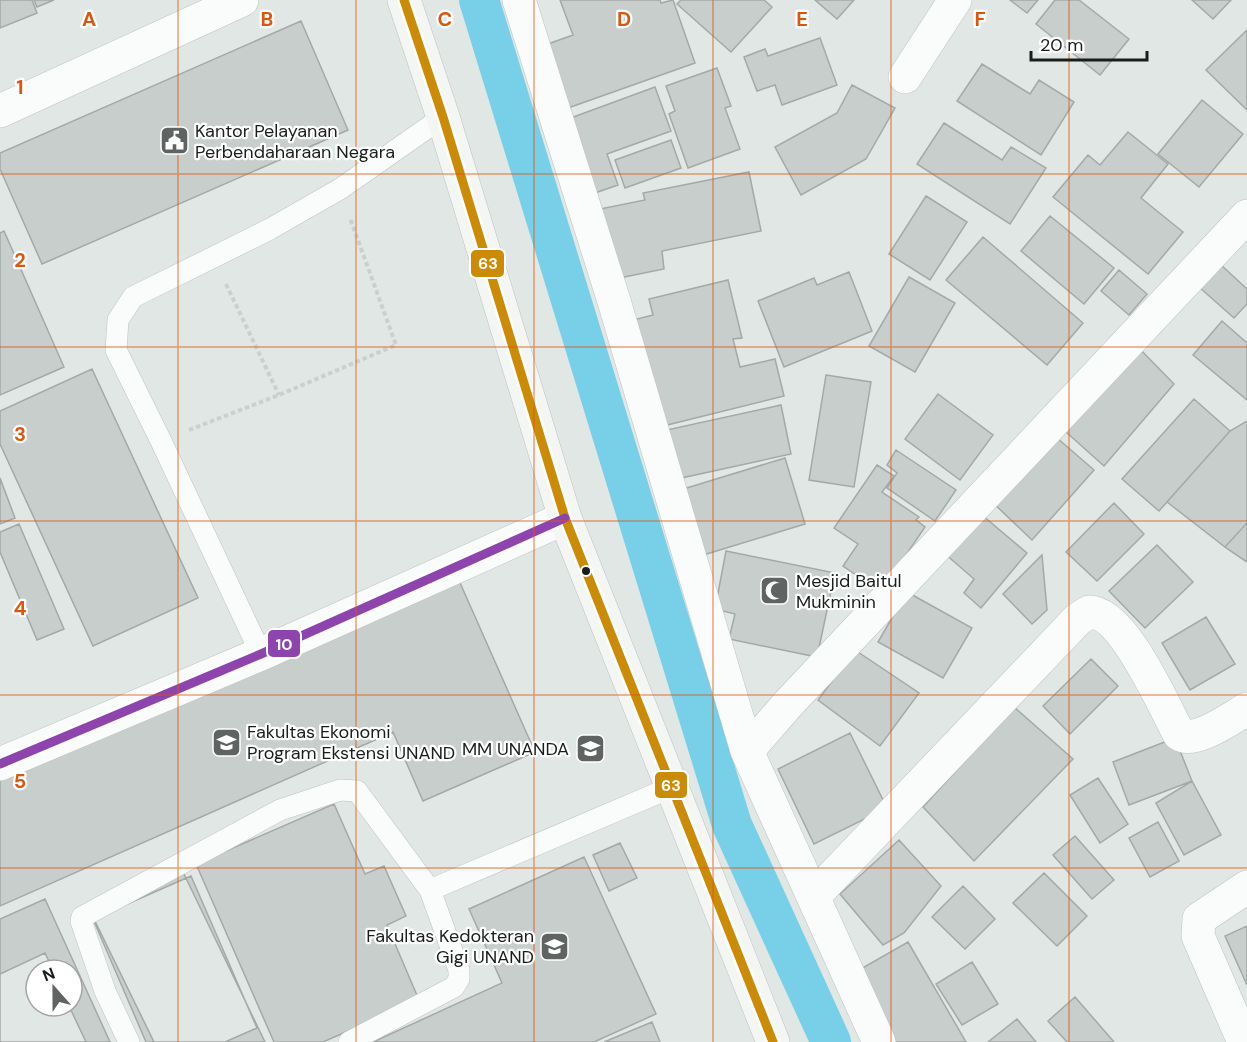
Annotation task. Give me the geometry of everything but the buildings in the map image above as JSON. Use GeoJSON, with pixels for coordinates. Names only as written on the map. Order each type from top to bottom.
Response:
{"type":"FeatureCollection","features":[{"type":"Feature","properties":{"kind":"main road"},"geometry":{"type":"LineString","coordinates":[[404,0],[443,117],[565,518],[774,1042]]}},
{"type":"Feature","properties":{"kind":"street"},"geometry":{"type":"LineString","coordinates":[[0,111],[242,0]]}},
{"type":"Feature","properties":{"kind":"street"},"geometry":{"type":"LineString","coordinates":[[519,0],[614,301],[747,751],[879,1042]]}},
{"type":"Feature","properties":{"kind":"street"},"geometry":{"type":"LineString","coordinates":[[905,77],[955,0]]}},
{"type":"Feature","properties":{"kind":"street"},"geometry":{"type":"LineString","coordinates":[[747,751],[1247,216]]}},
{"type":"Feature","properties":{"kind":"street"},"geometry":{"type":"LineString","coordinates":[[0,764],[261,654],[565,518]]}},
{"type":"Feature","properties":{"kind":"street"},"geometry":{"type":"LineString","coordinates":[[814,896],[1078,619],[1089,612],[1101,614],[1127,639],[1182,737],[1194,738],[1247,709]]}},
{"type":"Feature","properties":{"kind":"street"},"geometry":{"type":"LineString","coordinates":[[1244,1042],[1206,958],[1197,928],[1199,919],[1247,887]]}},
{"type":"Feature","properties":{"kind":"lane"},"geometry":{"type":"LineString","coordinates":[[261,654],[116,350],[118,320],[133,297],[270,229],[340,189],[443,117]]}},
{"type":"Feature","properties":{"kind":"lane"},"geometry":{"type":"LineString","coordinates":[[430,890],[672,787]]}},
{"type":"Feature","properties":{"kind":"lane"},"geometry":{"type":"LineString","coordinates":[[129,1042],[105,991],[81,921],[82,917],[280,810],[340,790],[357,791],[430,890],[459,970],[459,979],[454,987],[349,1042]]}},
{"type":"Feature","properties":{"kind":"path"},"geometry":{"type":"LineString","coordinates":[[161,441],[279,395],[396,345],[340,189]]}},
{"type":"Feature","properties":{"kind":"path"},"geometry":{"type":"LineString","coordinates":[[214,258],[279,395]]}},
{"type":"Feature","properties":{"kind":"waterway"},"geometry":{"type":"LineString","coordinates":[[479,0],[732,825],[831,1042]]}},
{"type":"Feature","properties":{"kind":"transit line","name":"63"},"geometry":{"type":"LineString","coordinates":[[404,0],[443,117],[565,518],[773,1042]]}},
{"type":"Feature","properties":{"kind":"transit line","name":"10"},"geometry":{"type":"LineString","coordinates":[[0,764],[261,654],[565,518]]}},
{"type":"Feature","properties":{"kind":"place","name":"Kantor Pelayanan Perbendaharaan Negara"},"geometry":{"type":"Point","coordinates":[174,141]}},
{"type":"Feature","properties":{"kind":"place","name":"Mesjid Baitul Mukminin"},"geometry":{"type":"Point","coordinates":[775,591]}},
{"type":"Feature","properties":{"kind":"place","name":"Fakultas Ekonomi Program Ekstensi UNAND"},"geometry":{"type":"Point","coordinates":[226,742]}},
{"type":"Feature","properties":{"kind":"place","name":"MM UNANDA"},"geometry":{"type":"Point","coordinates":[590,749]}},
{"type":"Feature","properties":{"kind":"place","name":"Fakultas Kedokteran Gigi UNAND"},"geometry":{"type":"Point","coordinates":[555,946]}}]}
